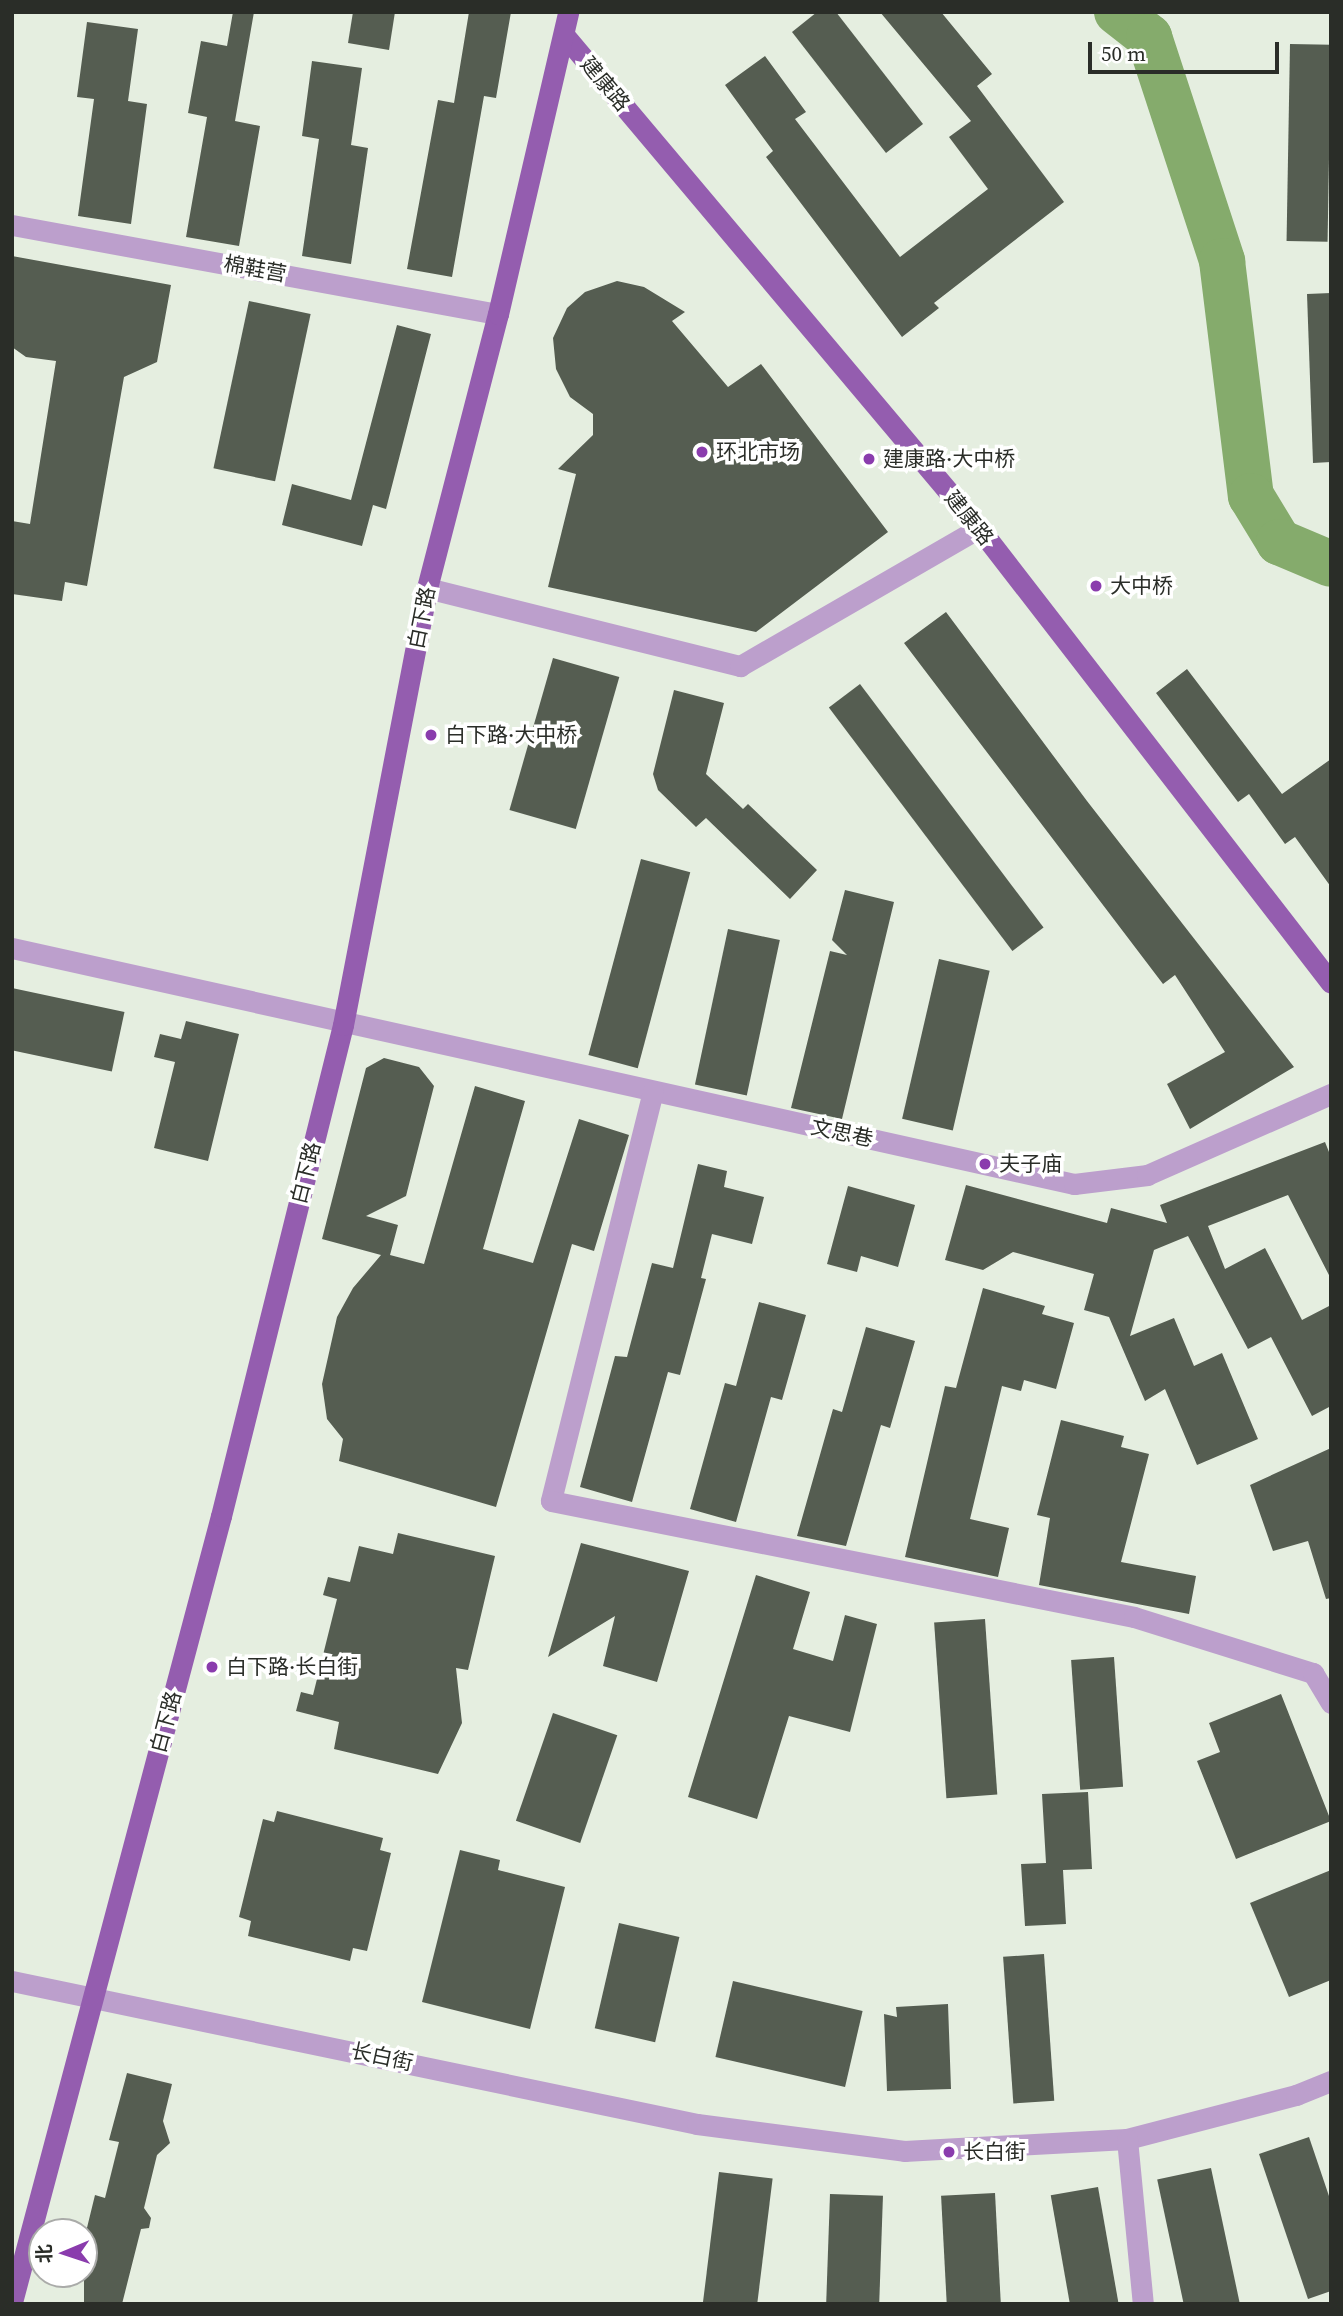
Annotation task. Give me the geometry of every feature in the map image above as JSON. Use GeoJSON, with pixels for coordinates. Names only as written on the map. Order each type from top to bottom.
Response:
{"type":"FeatureCollection","features":[{"type":"Feature","properties":{"kind":"main road"},"geometry":{"type":"LineString","coordinates":[[564,35],[568,12]]}},
{"type":"Feature","properties":{"kind":"main road","name":"白下路"},"geometry":{"type":"LineString","coordinates":[[12,2302],[221,1516],[343,1024],[427,587],[498,314],[564,35]]}},
{"type":"Feature","properties":{"kind":"main road","name":"建康路"},"geometry":{"type":"LineString","coordinates":[[564,35],[979,528],[1331,983]]}},
{"type":"Feature","properties":{"kind":"street","name":"棉鞋营"},"geometry":{"type":"LineString","coordinates":[[12,225],[498,314]]}},
{"type":"Feature","properties":{"kind":"street"},"geometry":{"type":"LineString","coordinates":[[427,587],[740,666],[979,528]]}},
{"type":"Feature","properties":{"kind":"street","name":"文思巷"},"geometry":{"type":"LineString","coordinates":[[12,948],[343,1024],[1074,1184],[1147,1175],[1331,1094]]}},
{"type":"Feature","properties":{"kind":"street"},"geometry":{"type":"LineString","coordinates":[[653,1091],[551,1501],[1134,1617],[1313,1672],[1331,1703]]}},
{"type":"Feature","properties":{"kind":"street","name":"长白街"},"geometry":{"type":"LineString","coordinates":[[12,1981],[697,2124],[904,2151],[1127,2139],[1296,2095],[1331,2081]]}},
{"type":"Feature","properties":{"kind":"street"},"geometry":{"type":"LineString","coordinates":[[1127,2139],[1143,2304]]}},
{"type":"Feature","properties":{"kind":"building"},"geometry":{"type":"Polygon","coordinates":[[[233,12],[254,12],[235,121],[260,126],[239,246],[186,237],[207,117],[188,113],[201,41],[227,46],[233,12]]]}},
{"type":"Feature","properties":{"kind":"building"},"geometry":{"type":"Polygon","coordinates":[[[353,12],[395,12],[389,50],[348,43],[353,12]]]}},
{"type":"Feature","properties":{"kind":"building"},"geometry":{"type":"Polygon","coordinates":[[[469,12],[511,12],[496,98],[484,96],[452,277],[407,269],[438,100],[454,103],[469,12]]]}},
{"type":"Feature","properties":{"kind":"building"},"geometry":{"type":"Polygon","coordinates":[[[817,12],[836,12],[923,124],[886,153],[792,32],[817,12]]]}},
{"type":"Feature","properties":{"kind":"building"},"geometry":{"type":"Polygon","coordinates":[[[880,12],[941,12],[992,74],[977,86],[1064,202],[934,303],[939,308],[902,337],[766,157],[773,151],[725,85],[765,56],[806,112],[795,119],[900,257],[988,189],[949,137],[971,121],[880,12]]]}},
{"type":"Feature","properties":{"kind":"building"},"geometry":{"type":"Polygon","coordinates":[[[87,22],[138,29],[128,101],[147,104],[131,224],[78,216],[94,99],[77,97],[87,22]]]}},
{"type":"Feature","properties":{"kind":"building"},"geometry":{"type":"Polygon","coordinates":[[[1290,44],[1331,45],[1328,242],[1287,241],[1290,44]]]}},
{"type":"Feature","properties":{"kind":"building"},"geometry":{"type":"Polygon","coordinates":[[[312,61],[362,68],[351,145],[368,148],[351,264],[302,256],[319,139],[302,136],[312,61]]]}},
{"type":"Feature","properties":{"kind":"building"},"geometry":{"type":"Polygon","coordinates":[[[12,256],[171,285],[157,362],[124,377],[87,586],[65,582],[62,601],[12,594],[12,521],[30,524],[56,361],[26,357],[12,347],[12,256]]]}},
{"type":"Feature","properties":{"kind":"building","name":"环北市场"},"geometry":{"type":"Polygon","coordinates":[[[617,281],[644,287],[685,312],[672,321],[728,387],[761,364],[888,532],[756,632],[548,587],[576,474],[558,469],[593,435],[593,414],[570,397],[556,369],[553,338],[567,308],[585,292],[617,281]]]}},
{"type":"Feature","properties":{"kind":"building"},"geometry":{"type":"Polygon","coordinates":[[[1331,293],[1331,462],[1313,463],[1307,294],[1331,293]]]}},
{"type":"Feature","properties":{"kind":"building"},"geometry":{"type":"Polygon","coordinates":[[[249,301],[311,314],[275,481],[213,468],[249,301]]]}},
{"type":"Feature","properties":{"kind":"building"},"geometry":{"type":"Polygon","coordinates":[[[397,325],[431,334],[386,509],[373,505],[362,546],[282,525],[292,484],[351,500],[397,325]]]}},
{"type":"Feature","properties":{"kind":"building"},"geometry":{"type":"Polygon","coordinates":[[[946,612],[1087,801],[1294,1067],[1190,1129],[1167,1084],[1225,1052],[1175,975],[1163,984],[904,643],[946,612]]]}},
{"type":"Feature","properties":{"kind":"building"},"geometry":{"type":"Polygon","coordinates":[[[553,658],[619,677],[576,829],[509,810],[553,658]]]}},
{"type":"Feature","properties":{"kind":"building"},"geometry":{"type":"Polygon","coordinates":[[[1187,669],[1282,794],[1331,759],[1331,887],[1295,837],[1285,844],[1249,794],[1238,802],[1156,693],[1187,669]]]}},
{"type":"Feature","properties":{"kind":"building"},"geometry":{"type":"Polygon","coordinates":[[[860,684],[1044,928],[1012,951],[829,707],[860,684]]]}},
{"type":"Feature","properties":{"kind":"building"},"geometry":{"type":"Polygon","coordinates":[[[674,690],[724,703],[706,774],[743,809],[748,804],[817,870],[790,899],[706,818],[696,827],[658,790],[653,774],[674,690]]]}},
{"type":"Feature","properties":{"kind":"building"},"geometry":{"type":"Polygon","coordinates":[[[641,859],[690,872],[638,1068],[588,1055],[641,859]]]}},
{"type":"Feature","properties":{"kind":"building"},"geometry":{"type":"Polygon","coordinates":[[[845,890],[894,902],[842,1119],[791,1108],[830,951],[847,955],[832,940],[845,890]]]}},
{"type":"Feature","properties":{"kind":"building"},"geometry":{"type":"Polygon","coordinates":[[[728,929],[780,940],[747,1096],[695,1085],[728,929]]]}},
{"type":"Feature","properties":{"kind":"building"},"geometry":{"type":"Polygon","coordinates":[[[939,959],[990,971],[953,1130],[902,1119],[939,959]]]}},
{"type":"Feature","properties":{"kind":"building"},"geometry":{"type":"Polygon","coordinates":[[[12,988],[124,1012],[112,1072],[12,1050],[12,988]]]}},
{"type":"Feature","properties":{"kind":"building"},"geometry":{"type":"Polygon","coordinates":[[[186,1021],[239,1034],[208,1161],[154,1148],[175,1062],[154,1057],[160,1034],[181,1039],[186,1021]]]}},
{"type":"Feature","properties":{"kind":"building"},"geometry":{"type":"Polygon","coordinates":[[[384,1058],[419,1067],[434,1086],[406,1196],[366,1216],[398,1225],[390,1255],[424,1264],[475,1086],[525,1101],[483,1249],[533,1263],[579,1119],[629,1135],[594,1251],[572,1244],[496,1507],[339,1461],[343,1439],[327,1419],[322,1384],[337,1317],[353,1288],[381,1255],[322,1239],[366,1068],[384,1058]]]}},
{"type":"Feature","properties":{"kind":"building"},"geometry":{"type":"Polygon","coordinates":[[[1325,1142],[1331,1157],[1331,1279],[1288,1195],[1208,1226],[1225,1269],[1265,1248],[1302,1320],[1331,1305],[1331,1406],[1312,1416],[1271,1337],[1248,1349],[1188,1236],[1154,1250],[1130,1336],[1174,1318],[1194,1366],[1222,1353],[1258,1439],[1197,1465],[1165,1389],[1145,1401],[1109,1317],[1084,1310],[1094,1274],[1013,1252],[983,1270],[945,1260],[966,1185],[1107,1223],[1111,1208],[1167,1223],[1160,1205],[1325,1142]]]}},
{"type":"Feature","properties":{"kind":"building"},"geometry":{"type":"Polygon","coordinates":[[[698,1164],[727,1171],[724,1187],[764,1197],[752,1244],[712,1234],[701,1278],[706,1279],[680,1375],[668,1372],[632,1502],[580,1487],[615,1356],[627,1357],[652,1263],[673,1268],[698,1164]]]}},
{"type":"Feature","properties":{"kind":"building"},"geometry":{"type":"Polygon","coordinates":[[[848,1186],[915,1205],[898,1267],[861,1256],[857,1272],[827,1264],[848,1186]]]}},
{"type":"Feature","properties":{"kind":"building"},"geometry":{"type":"Polygon","coordinates":[[[983,1288],[1045,1306],[1042,1314],[1074,1323],[1056,1389],[1024,1380],[1021,1391],[1002,1386],[970,1519],[1009,1528],[998,1577],[905,1557],[945,1386],[956,1388],[983,1288]]]}},
{"type":"Feature","properties":{"kind":"building"},"geometry":{"type":"Polygon","coordinates":[[[759,1302],[806,1315],[782,1400],[771,1397],[736,1522],[690,1509],[725,1383],[736,1386],[759,1302]]]}},
{"type":"Feature","properties":{"kind":"building"},"geometry":{"type":"Polygon","coordinates":[[[866,1327],[915,1341],[890,1428],[881,1425],[846,1546],[797,1536],[833,1409],[842,1412],[866,1327]]]}},
{"type":"Feature","properties":{"kind":"building"},"geometry":{"type":"Polygon","coordinates":[[[1061,1420],[1124,1436],[1121,1447],[1149,1454],[1121,1562],[1196,1576],[1189,1614],[1039,1585],[1050,1518],[1037,1515],[1061,1420]]]}},
{"type":"Feature","properties":{"kind":"building"},"geometry":{"type":"Polygon","coordinates":[[[1331,1448],[1331,1598],[1326,1599],[1308,1541],[1273,1551],[1250,1485],[1331,1448]]]}},
{"type":"Feature","properties":{"kind":"building"},"geometry":{"type":"Polygon","coordinates":[[[398,1533],[495,1556],[468,1670],[456,1668],[462,1723],[438,1774],[334,1749],[339,1722],[296,1711],[301,1692],[313,1695],[337,1599],[323,1595],[328,1577],[350,1582],[359,1546],[393,1554],[398,1533]]]}},
{"type":"Feature","properties":{"kind":"building"},"geometry":{"type":"Polygon","coordinates":[[[581,1543],[689,1571],[657,1682],[603,1666],[615,1616],[548,1657],[581,1543]]]}},
{"type":"Feature","properties":{"kind":"building"},"geometry":{"type":"Polygon","coordinates":[[[756,1575],[810,1592],[793,1649],[833,1661],[845,1615],[877,1624],[850,1732],[789,1716],[757,1819],[688,1797],[756,1575]]]}},
{"type":"Feature","properties":{"kind":"building"},"geometry":{"type":"Polygon","coordinates":[[[985,1619],[997,1795],[946,1798],[934,1623],[985,1619]]]}},
{"type":"Feature","properties":{"kind":"building"},"geometry":{"type":"Polygon","coordinates":[[[1114,1657],[1123,1787],[1080,1790],[1071,1660],[1114,1657]]]}},
{"type":"Feature","properties":{"kind":"building"},"geometry":{"type":"Polygon","coordinates":[[[1281,1694],[1331,1821],[1236,1859],[1197,1761],[1220,1752],[1209,1723],[1281,1694]]]}},
{"type":"Feature","properties":{"kind":"building"},"geometry":{"type":"Polygon","coordinates":[[[553,1713],[617,1735],[580,1843],[516,1821],[553,1713]]]}},
{"type":"Feature","properties":{"kind":"building"},"geometry":{"type":"Polygon","coordinates":[[[1088,1792],[1092,1869],[1063,1870],[1066,1924],[1025,1926],[1021,1864],[1046,1863],[1042,1794],[1088,1792]]]}},
{"type":"Feature","properties":{"kind":"building"},"geometry":{"type":"Polygon","coordinates":[[[277,1811],[383,1838],[380,1850],[391,1853],[367,1951],[353,1948],[350,1961],[248,1936],[251,1921],[239,1917],[263,1819],[274,1822],[277,1811]]]}},
{"type":"Feature","properties":{"kind":"building"},"geometry":{"type":"Polygon","coordinates":[[[460,1850],[500,1860],[498,1870],[565,1887],[530,2029],[422,2002],[460,1850]]]}},
{"type":"Feature","properties":{"kind":"building"},"geometry":{"type":"Polygon","coordinates":[[[1331,1870],[1331,1980],[1289,1997],[1250,1903],[1331,1870]]]}},
{"type":"Feature","properties":{"kind":"building"},"geometry":{"type":"Polygon","coordinates":[[[619,1923],[679,1937],[655,2042],[595,2028],[619,1923]]]}},
{"type":"Feature","properties":{"kind":"building"},"geometry":{"type":"Polygon","coordinates":[[[1044,1954],[1054,2101],[1013,2104],[1003,1957],[1044,1954]]]}},
{"type":"Feature","properties":{"kind":"building"},"geometry":{"type":"Polygon","coordinates":[[[733,1981],[863,2011],[845,2087],[715,2057],[733,1981]]]}},
{"type":"Feature","properties":{"kind":"building"},"geometry":{"type":"Polygon","coordinates":[[[948,2004],[951,2089],[887,2091],[884,2014],[897,2017],[896,2007],[948,2004]]]}},
{"type":"Feature","properties":{"kind":"building"},"geometry":{"type":"Polygon","coordinates":[[[127,2073],[172,2084],[163,2121],[170,2143],[157,2155],[144,2208],[151,2218],[149,2228],[141,2229],[122,2304],[84,2304],[84,2288],[98,2288],[98,2218],[89,2218],[95,2195],[105,2198],[119,2142],[109,2140],[127,2073]]]}},
{"type":"Feature","properties":{"kind":"building"},"geometry":{"type":"Polygon","coordinates":[[[1309,2137],[1331,2202],[1331,2291],[1308,2299],[1259,2154],[1309,2137]]]}},
{"type":"Feature","properties":{"kind":"building"},"geometry":{"type":"Polygon","coordinates":[[[1211,2168],[1240,2304],[1184,2304],[1157,2179],[1211,2168]]]}},
{"type":"Feature","properties":{"kind":"building"},"geometry":{"type":"Polygon","coordinates":[[[719,2172],[773,2179],[757,2304],[703,2304],[719,2172]]]}},
{"type":"Feature","properties":{"kind":"building"},"geometry":{"type":"Polygon","coordinates":[[[1098,2187],[1119,2304],[1070,2304],[1051,2195],[1098,2187]]]}},
{"type":"Feature","properties":{"kind":"building"},"geometry":{"type":"Polygon","coordinates":[[[995,2193],[1001,2304],[947,2304],[941,2196],[995,2193]]]}},
{"type":"Feature","properties":{"kind":"building"},"geometry":{"type":"Polygon","coordinates":[[[830,2194],[883,2196],[879,2304],[826,2304],[830,2194]]]}},
{"type":"Feature","properties":{"kind":"waterway"},"geometry":{"type":"LineString","coordinates":[[1117,12],[1149,37],[1222,261],[1251,496],[1279,542],[1331,564]]}},
{"type":"Feature","properties":{"kind":"place","name":"环北市场"},"geometry":{"type":"Point","coordinates":[702,452]}},
{"type":"Feature","properties":{"kind":"place","name":"建康路·大中桥"},"geometry":{"type":"Point","coordinates":[869,459]}},
{"type":"Feature","properties":{"kind":"place","name":"大中桥"},"geometry":{"type":"Point","coordinates":[1096,586]}},
{"type":"Feature","properties":{"kind":"place","name":"白下路·大中桥"},"geometry":{"type":"Point","coordinates":[431,735]}},
{"type":"Feature","properties":{"kind":"place","name":"夫子庙"},"geometry":{"type":"Point","coordinates":[985,1164]}},
{"type":"Feature","properties":{"kind":"place","name":"白下路·长白街"},"geometry":{"type":"Point","coordinates":[212,1667]}},
{"type":"Feature","properties":{"kind":"place","name":"长白街"},"geometry":{"type":"Point","coordinates":[949,2152]}}]}
